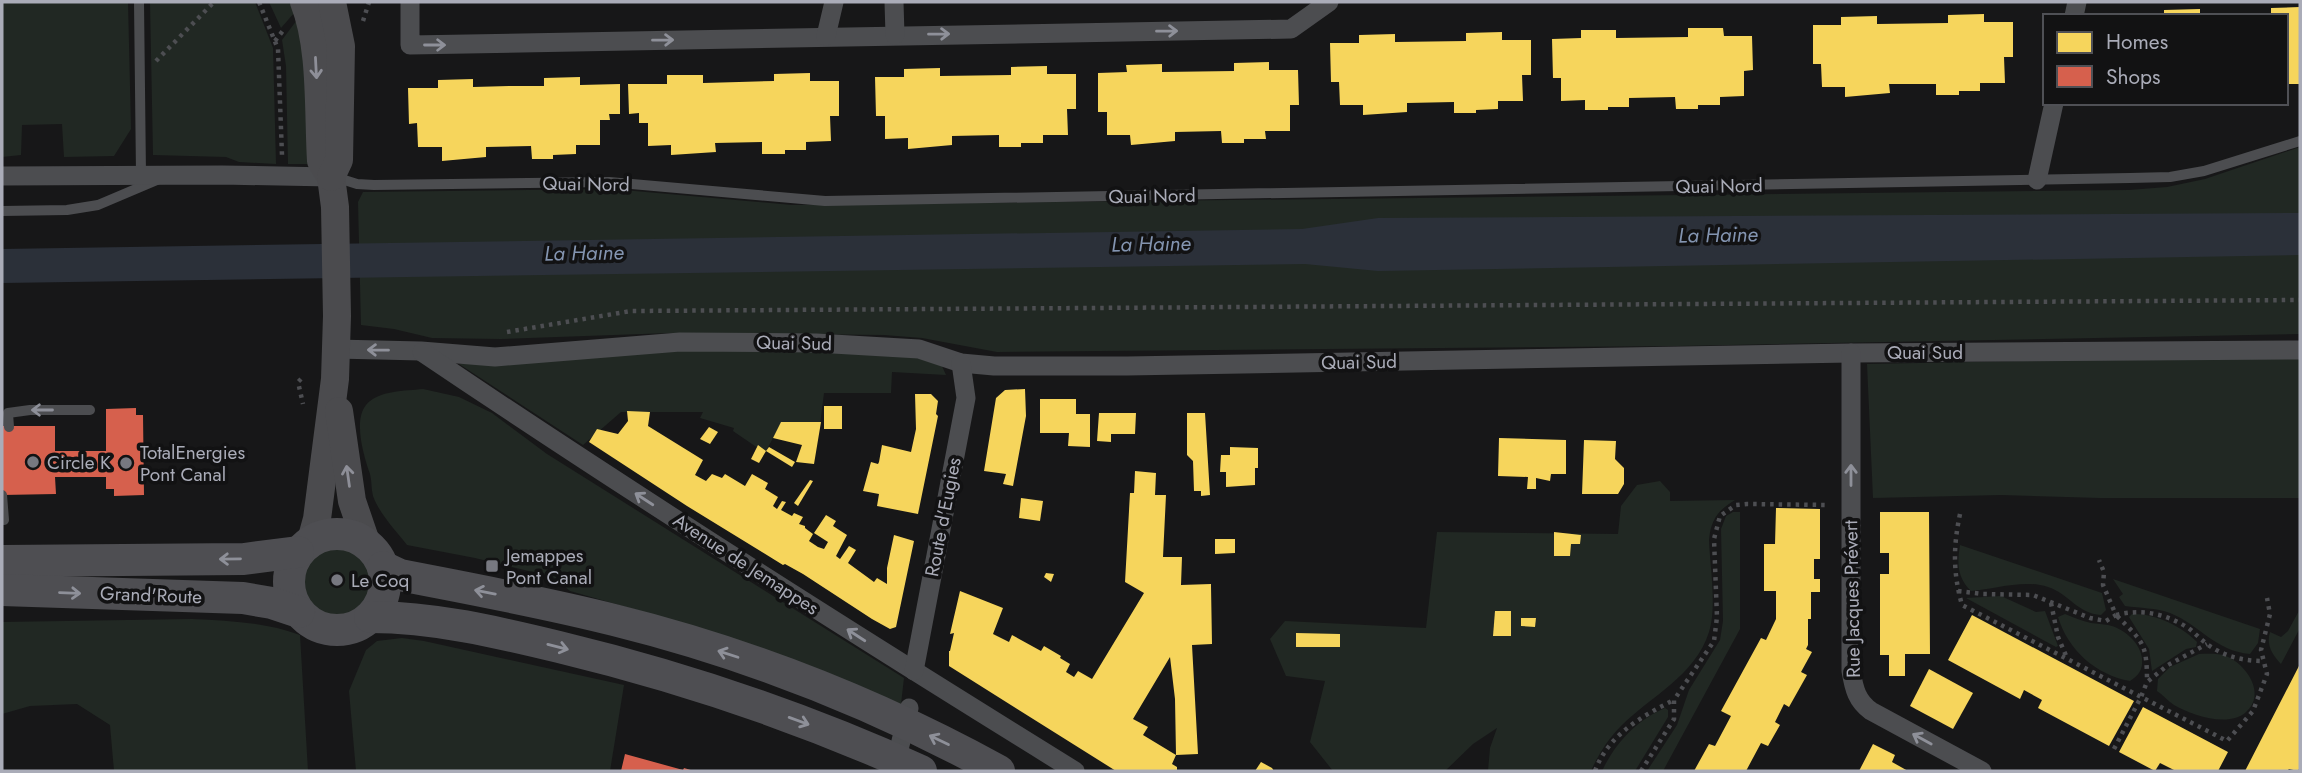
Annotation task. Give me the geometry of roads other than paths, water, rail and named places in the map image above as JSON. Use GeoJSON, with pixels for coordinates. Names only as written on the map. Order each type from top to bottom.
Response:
{"type":"FeatureCollection","features":[{"type":"Feature","properties":{"kind":"main road"},"geometry":{"type":"LineString","coordinates":[[374,555],[384,592],[380,604],[370,617],[356,626],[340,630],[317,626],[299,612],[293,603],[288,581],[289,570],[304,546],[322,535],[338,533],[354,536],[400,575],[544,603],[681,638],[907,715],[999,771]]}},
{"type":"Feature","properties":{"kind":"main road","name":"Grand'Route"},"geometry":{"type":"LineString","coordinates":[[3,568],[244,559],[304,546]]}},
{"type":"Feature","properties":{"kind":"main road","name":"Grand'Route"},"geometry":{"type":"LineString","coordinates":[[3,568],[243,598],[272,603],[299,612]]}},
{"type":"Feature","properties":{"kind":"main road"},"geometry":{"type":"LineString","coordinates":[[370,617],[421,619],[454,624],[625,663],[708,687],[846,738],[904,767]]}},
{"type":"Feature","properties":{"kind":"street"},"geometry":{"type":"LineString","coordinates":[[410,2],[410,45],[895,34],[1291,29],[1329,2]]}},
{"type":"Feature","properties":{"kind":"street"},"geometry":{"type":"LineString","coordinates":[[826,36],[834,2]]}},
{"type":"Feature","properties":{"kind":"street"},"geometry":{"type":"LineString","coordinates":[[894,2],[895,34]]}},
{"type":"Feature","properties":{"kind":"street"},"geometry":{"type":"LineString","coordinates":[[304,546],[317,519],[335,379],[337,316],[335,207],[331,177],[339,160],[341,46],[313,3]]}},
{"type":"Feature","properties":{"kind":"street"},"geometry":{"type":"LineString","coordinates":[[2037,180],[2054,105]]}},
{"type":"Feature","properties":{"kind":"street","name":"Quai Nord"},"geometry":{"type":"LineString","coordinates":[[2,176],[331,177]]}},
{"type":"Feature","properties":{"kind":"street","name":"Quai Sud"},"geometry":{"type":"LineString","coordinates":[[336,349],[421,351],[495,357],[680,342],[816,343],[919,349],[961,363],[993,366],[1851,353],[2300,350]]}},
{"type":"Feature","properties":{"kind":"street","name":"Avenue de Jemappes"},"geometry":{"type":"LineString","coordinates":[[421,351],[573,454],[1075,771]]}},
{"type":"Feature","properties":{"kind":"street","name":"Rue Jacques Prévert"},"geometry":{"type":"LineString","coordinates":[[1851,353],[1851,671],[1854,687],[1861,704],[1982,771]]}},
{"type":"Feature","properties":{"kind":"street","name":"Route d'Eugies"},"geometry":{"type":"LineString","coordinates":[[914,671],[966,398],[961,363]]}},
{"type":"Feature","properties":{"kind":"street"},"geometry":{"type":"LineString","coordinates":[[335,379],[352,501],[374,555]]}},
{"type":"Feature","properties":{"kind":"street"},"geometry":{"type":"LineString","coordinates":[[904,767],[907,715]]}},
{"type":"Feature","properties":{"kind":"lane"},"geometry":{"type":"LineString","coordinates":[[139,2],[141,175]]}},
{"type":"Feature","properties":{"kind":"lane","name":"Quai Nord"},"geometry":{"type":"LineString","coordinates":[[331,177],[357,184],[374,185],[609,183],[825,201],[2037,180],[2170,177],[2204,170],[2300,141]]}},
{"type":"Feature","properties":{"kind":"lane"},"geometry":{"type":"LineString","coordinates":[[2,211],[67,210],[98,205],[168,175]]}},
{"type":"Feature","properties":{"kind":"lane"},"geometry":{"type":"LineString","coordinates":[[9,426],[8,413],[30,410],[90,410]]}},
{"type":"Feature","properties":{"kind":"lane"},"geometry":{"type":"LineString","coordinates":[[2,495],[5,520]]}},
{"type":"Feature","properties":{"kind":"water","name":"La Haine"},"geometry":{"type":"Polygon","coordinates":[[[2300,213],[2300,255],[1378,271],[1305,264],[2,283],[2,249],[1302,229],[1378,218],[2300,213]]]}},
{"type":"Feature","properties":{"kind":"place","name":"Circle K"},"geometry":{"type":"Point","coordinates":[33,462]}},
{"type":"Feature","properties":{"kind":"place","name":"TotalEnergies Pont Canal"},"geometry":{"type":"Point","coordinates":[126,463]}},
{"type":"Feature","properties":{"kind":"place","name":"Jemappes Pont Canal"},"geometry":{"type":"Point","coordinates":[492,566]}},
{"type":"Feature","properties":{"kind":"place","name":"Le Coq"},"geometry":{"type":"Point","coordinates":[337,580]}}]}
